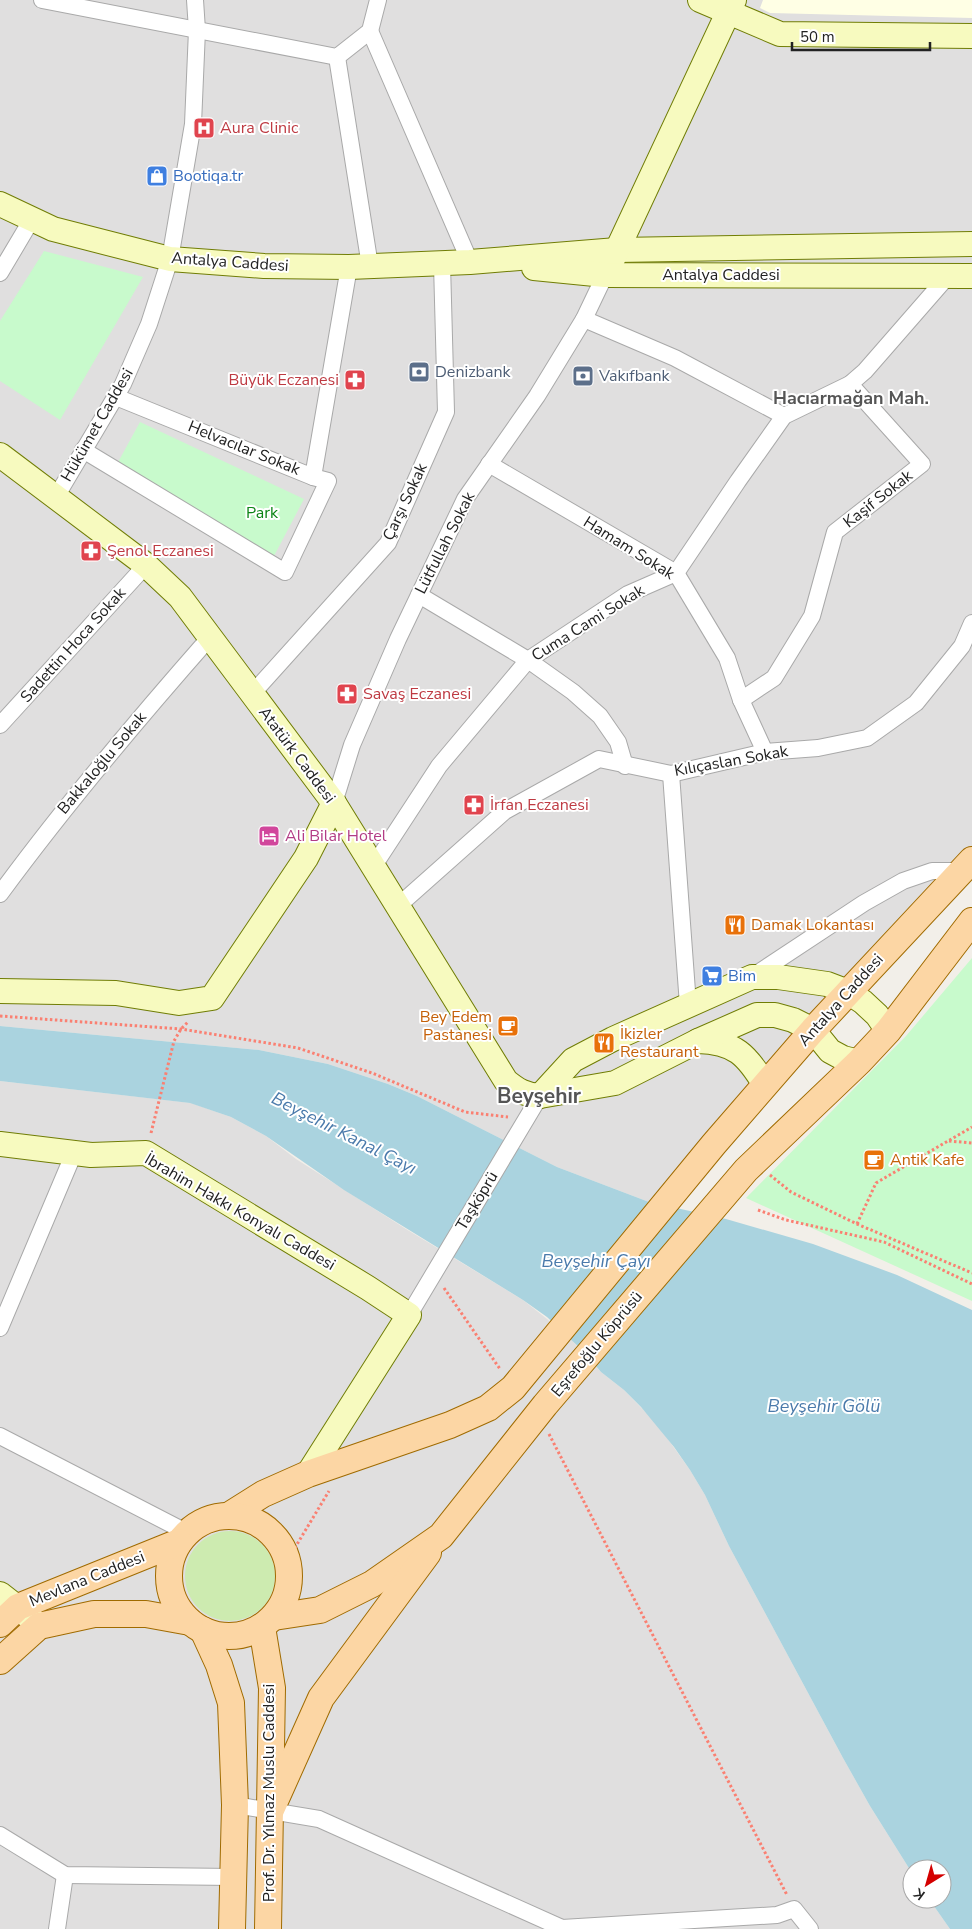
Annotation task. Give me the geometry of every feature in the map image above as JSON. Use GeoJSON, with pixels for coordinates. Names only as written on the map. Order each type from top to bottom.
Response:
{"type":"FeatureCollection","features":[{"type":"Feature","properties":{"kind":"main road"},"geometry":{"type":"LineString","coordinates":[[700,0],[732,6],[780,34],[972,36]]}},
{"type":"Feature","properties":{"kind":"main road"},"geometry":{"type":"LineString","coordinates":[[605,275],[732,6]]}},
{"type":"Feature","properties":{"kind":"main road","name":"Antalya Caddesi"},"geometry":{"type":"LineString","coordinates":[[0,204],[54,229],[170,259],[264,266],[442,264],[617,250],[972,244]]}},
{"type":"Feature","properties":{"kind":"main road","name":"Antalya Caddesi"},"geometry":{"type":"LineString","coordinates":[[470,262],[605,275],[972,276]]}},
{"type":"Feature","properties":{"kind":"main road","name":"Atatürk Caddesi"},"geometry":{"type":"LineString","coordinates":[[0,455],[146,565],[180,597],[334,803],[506,1081],[518,1091],[528,1095],[540,1096],[615,1083],[698,1041],[757,1015],[775,1015],[792,1020],[813,1030]]}},
{"type":"Feature","properties":{"kind":"main road"},"geometry":{"type":"LineString","coordinates":[[0,991],[116,993],[179,1003],[212,998],[306,858],[334,803]]}},
{"type":"Feature","properties":{"kind":"main road","name":"Antalya Caddesi"},"geometry":{"type":"LineString","coordinates":[[517,1383],[765,1085],[813,1030],[966,866]]}},
{"type":"Feature","properties":{"kind":"main road"},"geometry":{"type":"LineString","coordinates":[[750,1166],[888,1032],[972,921]]}},
{"type":"Feature","properties":{"kind":"main road"},"geometry":{"type":"LineString","coordinates":[[540,1096],[573,1060],[613,1039],[752,977],[805,979],[828,984],[848,992],[871,1008],[888,1032]]}},
{"type":"Feature","properties":{"kind":"main road"},"geometry":{"type":"LineString","coordinates":[[813,1030],[830,1051],[844,1058],[859,1062]]}},
{"type":"Feature","properties":{"kind":"main road"},"geometry":{"type":"LineString","coordinates":[[698,1041],[712,1041],[723,1044],[745,1055],[765,1085]]}},
{"type":"Feature","properties":{"kind":"main road","name":"İbrahim Hakkı Konyalı Caddesi"},"geometry":{"type":"LineString","coordinates":[[0,1144],[91,1155],[146,1153],[368,1288],[408,1315]]}},
{"type":"Feature","properties":{"kind":"main road","name":"Eşrefoğlu Köprüsü"},"geometry":{"type":"LineString","coordinates":[[441,1536],[540,1411],[750,1166]]}},
{"type":"Feature","properties":{"kind":"main road"},"geometry":{"type":"LineString","coordinates":[[308,1474],[408,1315]]}},
{"type":"Feature","properties":{"kind":"main road"},"geometry":{"type":"LineString","coordinates":[[228,1516],[264,1494],[308,1474],[458,1421],[488,1408],[517,1383]]}},
{"type":"Feature","properties":{"kind":"main road"},"geometry":{"type":"LineString","coordinates":[[232,1929],[235,1805],[231,1702],[219,1665],[196,1626],[178,1608],[171,1592],[169,1575],[172,1558],[184,1537],[209,1519],[228,1516],[247,1519],[265,1528],[279,1543],[287,1561],[289,1581],[284,1600],[268,1622]]}},
{"type":"Feature","properties":{"kind":"main road"},"geometry":{"type":"LineString","coordinates":[[196,1626],[218,1635],[233,1636],[248,1633],[268,1622],[320,1610],[372,1584],[441,1536]]}},
{"type":"Feature","properties":{"kind":"main road"},"geometry":{"type":"LineString","coordinates":[[270,1812],[321,1698],[441,1536]]}},
{"type":"Feature","properties":{"kind":"main road","name":"Mevlana Caddesi"},"geometry":{"type":"LineString","coordinates":[[6,1608],[184,1537]]}},
{"type":"Feature","properties":{"kind":"main road"},"geometry":{"type":"LineString","coordinates":[[6,1608],[38,1626]]}},
{"type":"Feature","properties":{"kind":"main road","name":"Mevlana Caddesi"},"geometry":{"type":"LineString","coordinates":[[0,1661],[38,1626],[94,1614],[146,1614],[196,1626]]}},
{"type":"Feature","properties":{"kind":"main road","name":"Prof. Dr. Yılmaz Muslu Caddesi"},"geometry":{"type":"LineString","coordinates":[[268,1622],[272,1688],[268,1929]]}},
{"type":"Feature","properties":{"kind":"street"},"geometry":{"type":"LineString","coordinates":[[42,0],[337,57],[370,31],[378,0]]}},
{"type":"Feature","properties":{"kind":"street","name":"Hükümet Caddesi"},"geometry":{"type":"LineString","coordinates":[[56,497],[123,384],[149,324],[170,259],[193,124],[197,30],[195,0]]}},
{"type":"Feature","properties":{"kind":"street"},"geometry":{"type":"LineString","coordinates":[[370,31],[470,262]]}},
{"type":"Feature","properties":{"kind":"street","name":"Helvacılar Sokak"},"geometry":{"type":"LineString","coordinates":[[116,397],[313,477],[359,266],[337,57]]}},
{"type":"Feature","properties":{"kind":"street"},"geometry":{"type":"LineString","coordinates":[[0,272],[32,219]]}},
{"type":"Feature","properties":{"kind":"street","name":"Çarşı Sokak"},"geometry":{"type":"LineString","coordinates":[[252,694],[388,543],[446,412],[442,264]]}},
{"type":"Feature","properties":{"kind":"street","name":"Lütfullah Sokak"},"geometry":{"type":"LineString","coordinates":[[334,803],[352,745],[398,639],[465,499],[537,396],[584,319],[605,275]]}},
{"type":"Feature","properties":{"kind":"street"},"geometry":{"type":"LineString","coordinates":[[676,573],[784,416],[850,384],[865,371],[947,277]]}},
{"type":"Feature","properties":{"kind":"street"},"geometry":{"type":"LineString","coordinates":[[584,319],[675,358],[784,416]]}},
{"type":"Feature","properties":{"kind":"street","name":"Kaşif Sokak"},"geometry":{"type":"LineString","coordinates":[[741,700],[774,678],[812,616],[835,532],[922,464],[850,384]]}},
{"type":"Feature","properties":{"kind":"street"},"geometry":{"type":"LineString","coordinates":[[84,450],[286,572],[328,481],[313,477]]}},
{"type":"Feature","properties":{"kind":"street","name":"Hamam Sokak"},"geometry":{"type":"LineString","coordinates":[[489,464],[676,573],[727,658],[741,700],[765,752]]}},
{"type":"Feature","properties":{"kind":"street","name":"Sadettin Hoca Sokak"},"geometry":{"type":"LineString","coordinates":[[0,725],[146,565]]}},
{"type":"Feature","properties":{"kind":"street","name":"Cuma Cami Sokak"},"geometry":{"type":"LineString","coordinates":[[373,868],[439,766],[528,660],[628,594],[676,573]]}},
{"type":"Feature","properties":{"kind":"street"},"geometry":{"type":"LineString","coordinates":[[419,595],[528,660],[573,692],[600,716],[618,742],[625,766]]}},
{"type":"Feature","properties":{"kind":"street","name":"Kılıçaslan Sokak"},"geometry":{"type":"LineString","coordinates":[[398,906],[505,811],[599,759],[625,766],[671,774],[765,752],[818,748],[866,738],[916,703],[962,646],[972,623]]}},
{"type":"Feature","properties":{"kind":"street","name":"Bakkaloğlu Sokak"},"geometry":{"type":"LineString","coordinates":[[0,894],[43,835],[120,740],[211,636]]}},
{"type":"Feature","properties":{"kind":"street"},"geometry":{"type":"LineString","coordinates":[[671,774],[688,1005]]}},
{"type":"Feature","properties":{"kind":"street"},"geometry":{"type":"LineString","coordinates":[[752,977],[864,903],[903,881],[932,871],[966,866]]}},
{"type":"Feature","properties":{"kind":"street","name":"Taşköprü"},"geometry":{"type":"LineString","coordinates":[[408,1315],[540,1096]]}},
{"type":"Feature","properties":{"kind":"street"},"geometry":{"type":"LineString","coordinates":[[0,1328],[74,1153]]}},
{"type":"Feature","properties":{"kind":"street"},"geometry":{"type":"LineString","coordinates":[[0,1436],[184,1537]]}},
{"type":"Feature","properties":{"kind":"street"},"geometry":{"type":"LineString","coordinates":[[235,1805],[318,1819],[562,1929],[777,1914],[794,1909],[810,1929]]}},
{"type":"Feature","properties":{"kind":"street"},"geometry":{"type":"LineString","coordinates":[[0,1835],[64,1875],[233,1877]]}},
{"type":"Feature","properties":{"kind":"street"},"geometry":{"type":"LineString","coordinates":[[57,1929],[64,1875]]}},
{"type":"Feature","properties":{"kind":"path"},"geometry":{"type":"LineString","coordinates":[[0,1016],[181,1030],[298,1048],[372,1073],[465,1112],[523,1124]]}},
{"type":"Feature","properties":{"kind":"path"},"geometry":{"type":"LineString","coordinates":[[156,1116],[174,1041]]}},
{"type":"Feature","properties":{"kind":"path"},"geometry":{"type":"LineString","coordinates":[[857,1224],[876,1183],[972,1127]]}},
{"type":"Feature","properties":{"kind":"path"},"geometry":{"type":"LineString","coordinates":[[948,1141],[972,1143]]}},
{"type":"Feature","properties":{"kind":"path"},"geometry":{"type":"LineString","coordinates":[[750,1166],[792,1192],[857,1224],[972,1273]]}},
{"type":"Feature","properties":{"kind":"path"},"geometry":{"type":"LineString","coordinates":[[758,1210],[786,1220],[884,1242],[972,1284]]}},
{"type":"Feature","properties":{"kind":"path"},"geometry":{"type":"LineString","coordinates":[[435,1273],[517,1383]]}},
{"type":"Feature","properties":{"kind":"path"},"geometry":{"type":"LineString","coordinates":[[540,1411],[547,1430],[773,1864],[794,1909]]}},
{"type":"Feature","properties":{"kind":"path"},"geometry":{"type":"LineString","coordinates":[[287,1561],[348,1460]]}},
{"type":"Feature","properties":{"kind":"shaded area"},"geometry":{"type":"Polygon","coordinates":[[[0,0],[972,0],[972,848],[722,1116],[649,1202],[557,1167],[417,1096],[328,1064],[259,1050],[0,1026],[0,0]]]}},
{"type":"Feature","properties":{"kind":"shaded area"},"geometry":{"type":"Polygon","coordinates":[[[763,0],[972,0],[972,18],[770,13],[760,8],[763,0]]]}},
{"type":"Feature","properties":{"kind":"shaded area"},"geometry":{"type":"Polygon","coordinates":[[[0,1081],[191,1103],[231,1117],[266,1136],[296,1159],[523,1300],[566,1334],[601,1372],[624,1390],[657,1424],[690,1470],[705,1495],[729,1546],[843,1758],[903,1859],[902,1909],[936,1909],[950,1929],[0,1929],[0,1081]]]}},
{"type":"Feature","properties":{"kind":"green space"},"geometry":{"type":"Polygon","coordinates":[[[44,251],[143,277],[60,420],[0,381],[0,321],[44,251]]]}},
{"type":"Feature","properties":{"kind":"green space","name":"Park"},"geometry":{"type":"Polygon","coordinates":[[[140,422],[304,499],[274,556],[117,464],[140,422]]]}},
{"type":"Feature","properties":{"kind":"green space"},"geometry":{"type":"Polygon","coordinates":[[[972,958],[972,1301],[746,1198],[906,1036],[972,958]]]}},
{"type":"Feature","properties":{"kind":"green space"},"geometry":{"type":"Polygon","coordinates":[[[230,1531],[247,1534],[262,1544],[272,1559],[275,1576],[272,1593],[262,1608],[247,1618],[230,1621],[213,1618],[198,1608],[188,1593],[185,1576],[188,1559],[198,1544],[213,1534],[230,1531]]]}},
{"type":"Feature","properties":{"kind":"water","name":"Beyşehir Gölü"},"geometry":{"type":"Polygon","coordinates":[[[0,1026],[259,1050],[328,1064],[417,1096],[557,1167],[649,1202],[726,1219],[813,1244],[897,1275],[972,1310],[972,1929],[950,1929],[936,1909],[952,1909],[952,1859],[903,1859],[870,1806],[729,1546],[705,1495],[690,1470],[641,1407],[624,1390],[601,1372],[584,1352],[547,1317],[523,1300],[344,1190],[266,1136],[231,1117],[190,1103],[0,1081],[0,1026]]]}},
{"type":"Feature","properties":{"kind":"place","name":"Aura Clinic"},"geometry":{"type":"Point","coordinates":[204,128]}},
{"type":"Feature","properties":{"kind":"place","name":"Bootiqa.tr"},"geometry":{"type":"Point","coordinates":[157,176]}},
{"type":"Feature","properties":{"kind":"place","name":"Denizbank"},"geometry":{"type":"Point","coordinates":[419,372]}},
{"type":"Feature","properties":{"kind":"place","name":"Vakıfbank"},"geometry":{"type":"Point","coordinates":[583,376]}},
{"type":"Feature","properties":{"kind":"place","name":"Büyük Eczanesi"},"geometry":{"type":"Point","coordinates":[355,380]}},
{"type":"Feature","properties":{"kind":"place","name":"Şenol Eczanesi"},"geometry":{"type":"Point","coordinates":[91,551]}},
{"type":"Feature","properties":{"kind":"place","name":"Savaş Eczanesi"},"geometry":{"type":"Point","coordinates":[347,694]}},
{"type":"Feature","properties":{"kind":"place","name":"İrfan Eczanesi"},"geometry":{"type":"Point","coordinates":[474,805]}},
{"type":"Feature","properties":{"kind":"place","name":"Ali Bilar Hotel"},"geometry":{"type":"Point","coordinates":[269,836]}},
{"type":"Feature","properties":{"kind":"place","name":"Damak Lokantası"},"geometry":{"type":"Point","coordinates":[735,925]}},
{"type":"Feature","properties":{"kind":"place","name":"Bim"},"geometry":{"type":"Point","coordinates":[712,976]}},
{"type":"Feature","properties":{"kind":"place","name":"Bey Edem Pastanesi"},"geometry":{"type":"Point","coordinates":[508,1026]}},
{"type":"Feature","properties":{"kind":"place","name":"İkizler Restaurant"},"geometry":{"type":"Point","coordinates":[604,1043]}},
{"type":"Feature","properties":{"kind":"place","name":"Antik Kafe"},"geometry":{"type":"Point","coordinates":[874,1160]}},
{"type":"Feature","properties":{"kind":"district","name":"Hacıarmağan Mah."},"geometry":{"type":"Point","coordinates":[851,398]}},
{"type":"Feature","properties":{"kind":"district","name":"Beyşehir"},"geometry":{"type":"Point","coordinates":[539,1096]}},
{"type":"Feature","properties":{"kind":"water label","name":"Beyşehir Kanal Çayı"},"geometry":{"type":"Point","coordinates":[344,1133]}},
{"type":"Feature","properties":{"kind":"water label","name":"Beyşehir Çayı"},"geometry":{"type":"Point","coordinates":[596,1261]}}]}
